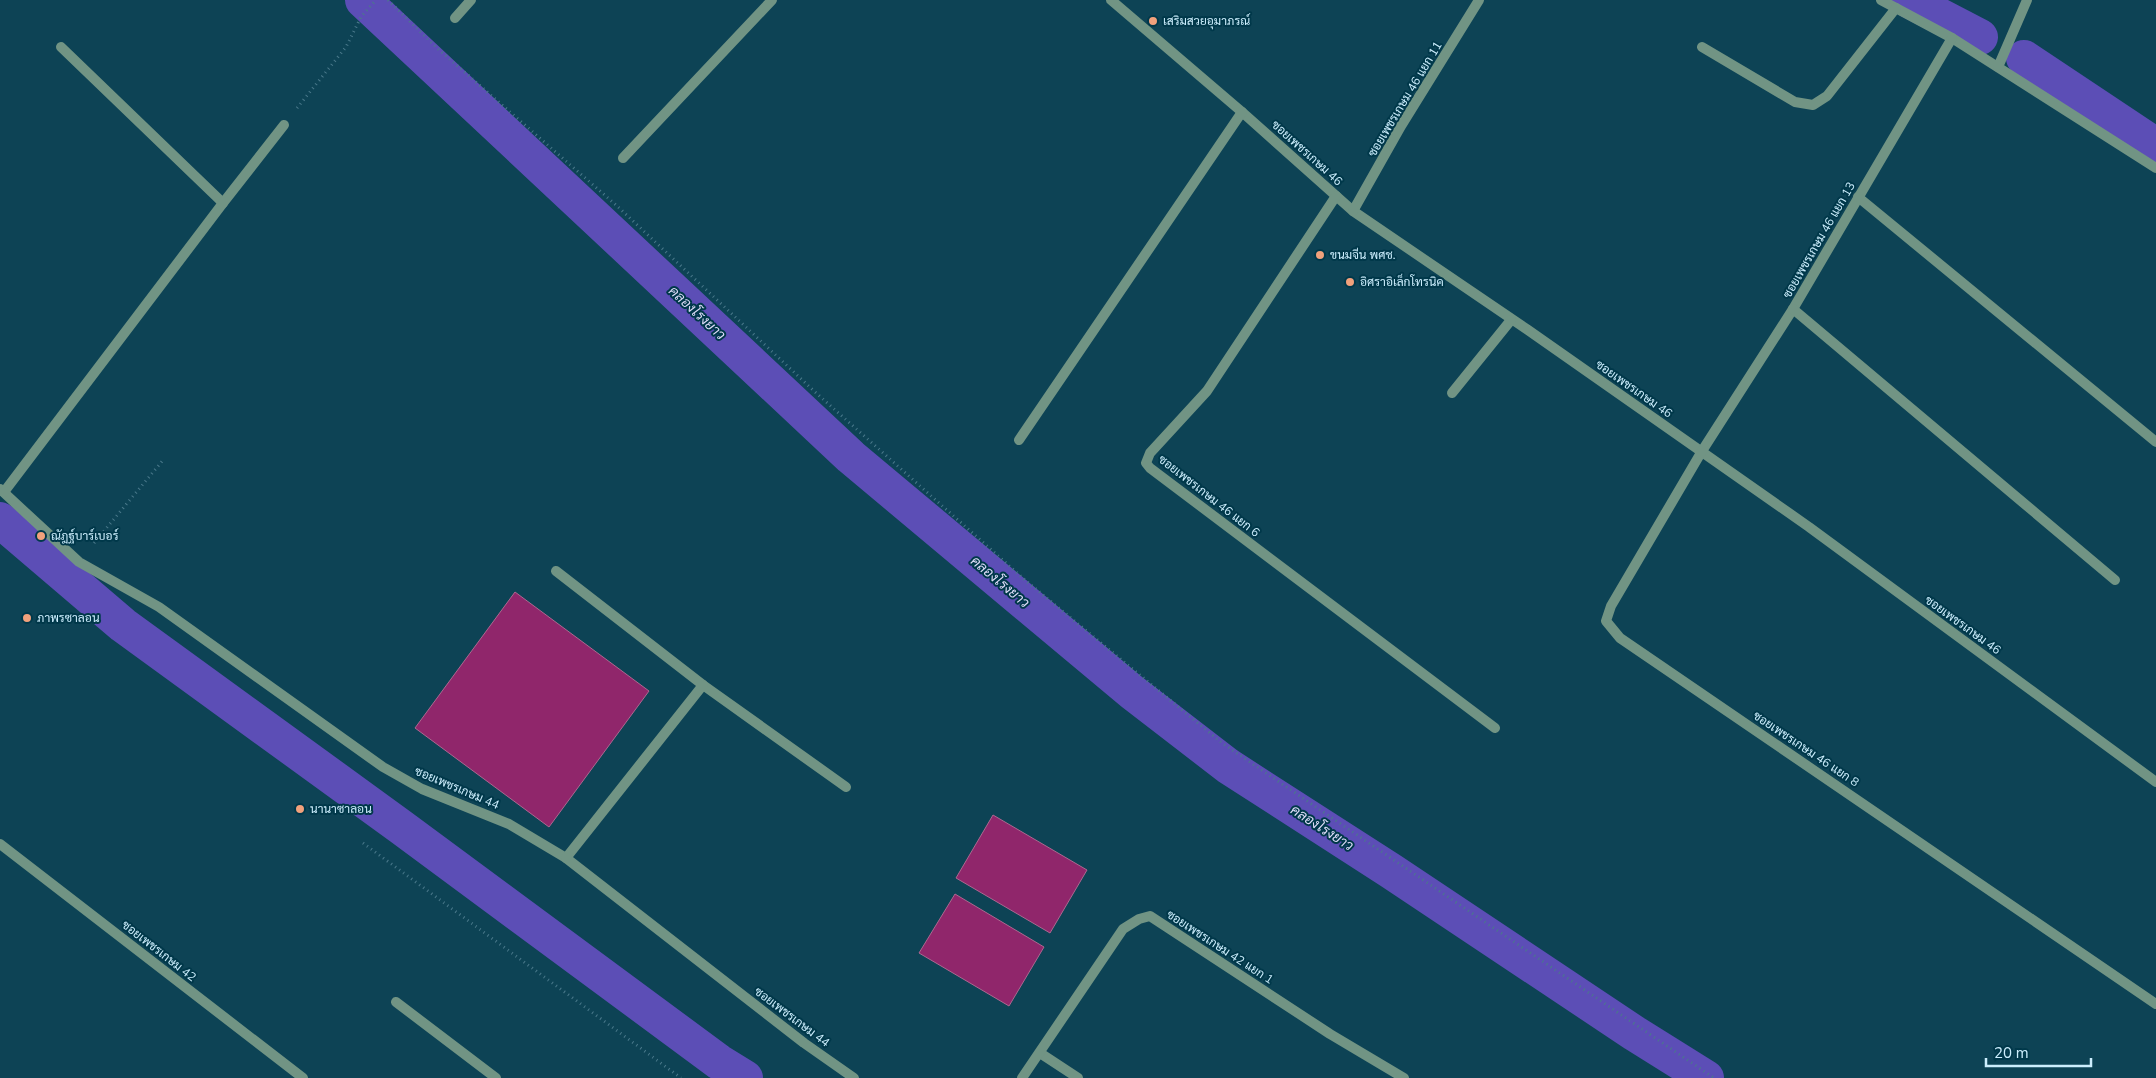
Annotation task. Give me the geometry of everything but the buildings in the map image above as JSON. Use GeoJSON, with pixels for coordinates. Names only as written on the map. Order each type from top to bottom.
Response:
{"type":"FeatureCollection","features":[{"type":"Feature","properties":{"kind":"street"},"geometry":{"type":"LineString","coordinates":[[455,18],[471,0]]}},
{"type":"Feature","properties":{"kind":"street"},"geometry":{"type":"LineString","coordinates":[[623,158],[772,0]]}},
{"type":"Feature","properties":{"kind":"street","name":"ซอยเพชรเกษม 46"},"geometry":{"type":"LineString","coordinates":[[1111,0],[1242,112],[1353,211],[1510,320],[1528,330],[1809,527],[2156,782]]}},
{"type":"Feature","properties":{"kind":"street","name":"ซอยเพชรเกษม 46 แยก 11"},"geometry":{"type":"LineString","coordinates":[[1353,211],[1401,126],[1479,0]]}},
{"type":"Feature","properties":{"kind":"street"},"geometry":{"type":"LineString","coordinates":[[1881,0],[1952,38],[1998,66],[2156,168]]}},
{"type":"Feature","properties":{"kind":"street"},"geometry":{"type":"LineString","coordinates":[[1998,66],[2027,0]]}},
{"type":"Feature","properties":{"kind":"street"},"geometry":{"type":"LineString","coordinates":[[1702,47],[1795,102],[1813,105],[1827,96],[1896,8]]}},
{"type":"Feature","properties":{"kind":"street","name":"ซอยเพชรเกษม 46 แยก 13"},"geometry":{"type":"LineString","coordinates":[[1702,451],[1792,309],[1952,38]]}},
{"type":"Feature","properties":{"kind":"street"},"geometry":{"type":"LineString","coordinates":[[61,47],[223,203]]}},
{"type":"Feature","properties":{"kind":"street"},"geometry":{"type":"LineString","coordinates":[[1019,440],[1242,112]]}},
{"type":"Feature","properties":{"kind":"street"},"geometry":{"type":"LineString","coordinates":[[2,491],[284,125]]}},
{"type":"Feature","properties":{"kind":"street","name":"ซอยเพชรเกษม 46 แยก 6"},"geometry":{"type":"LineString","coordinates":[[1336,196],[1207,391],[1150,454],[1146,463],[1150,468],[1495,728]]}},
{"type":"Feature","properties":{"kind":"street"},"geometry":{"type":"LineString","coordinates":[[1858,197],[2156,442]]}},
{"type":"Feature","properties":{"kind":"street"},"geometry":{"type":"LineString","coordinates":[[1792,309],[2115,580]]}},
{"type":"Feature","properties":{"kind":"street"},"geometry":{"type":"LineString","coordinates":[[1452,393],[1510,320]]}},
{"type":"Feature","properties":{"kind":"street","name":"ซอยเพชรเกษม 46 แยก 8"},"geometry":{"type":"LineString","coordinates":[[1702,451],[1611,606],[1606,621],[1620,638],[2156,1004]]}},
{"type":"Feature","properties":{"kind":"street","name":"ซอยเพชรเกษม 44"},"geometry":{"type":"LineString","coordinates":[[2,491],[79,562],[159,608],[383,767],[422,789],[508,824],[566,858],[804,1043],[854,1078]]}},
{"type":"Feature","properties":{"kind":"street"},"geometry":{"type":"LineString","coordinates":[[556,571],[703,685],[846,786]]}},
{"type":"Feature","properties":{"kind":"street"},"geometry":{"type":"LineString","coordinates":[[566,858],[703,685]]}},
{"type":"Feature","properties":{"kind":"street","name":"ซอยเพชรเกษม 42"},"geometry":{"type":"LineString","coordinates":[[0,844],[303,1078]]}},
{"type":"Feature","properties":{"kind":"street","name":"ซอยเพชรเกษม 42 แยก 1"},"geometry":{"type":"LineString","coordinates":[[1022,1078],[1123,929],[1140,919],[1150,916],[1330,1034],[1404,1078]]}},
{"type":"Feature","properties":{"kind":"street"},"geometry":{"type":"LineString","coordinates":[[396,1002],[496,1078]]}},
{"type":"Feature","properties":{"kind":"street"},"geometry":{"type":"LineString","coordinates":[[1040,1052],[1078,1078]]}},
{"type":"Feature","properties":{"kind":"path"},"geometry":{"type":"LineString","coordinates":[[284,125],[346,47],[361,17],[376,0]]}},
{"type":"Feature","properties":{"kind":"path"},"geometry":{"type":"LineString","coordinates":[[388,0],[436,47],[616,205],[814,391],[1003,560],[1222,743],[1714,1078]]}},
{"type":"Feature","properties":{"kind":"path"},"geometry":{"type":"LineString","coordinates":[[79,562],[164,459]]}},
{"type":"Feature","properties":{"kind":"path"},"geometry":{"type":"LineString","coordinates":[[363,843],[681,1078]]}},
{"type":"Feature","properties":{"kind":"waterway","name":"คลองโรงยาว"},"geometry":{"type":"LineString","coordinates":[[363,0],[851,457],[1132,692],[1228,766],[1391,871],[1634,1033],[1706,1078]]}},
{"type":"Feature","properties":{"kind":"waterway"},"geometry":{"type":"LineString","coordinates":[[1909,0],[1980,37]]}},
{"type":"Feature","properties":{"kind":"waterway"},"geometry":{"type":"LineString","coordinates":[[2024,58],[2156,146]]}},
{"type":"Feature","properties":{"kind":"waterway"},"geometry":{"type":"LineString","coordinates":[[0,520],[123,625],[719,1062],[745,1078]]}},
{"type":"Feature","properties":{"kind":"place","name":"เสริมสวยอุมาภรณ์"},"geometry":{"type":"Point","coordinates":[1153,21]}},
{"type":"Feature","properties":{"kind":"place","name":"ขนมจีน พศช."},"geometry":{"type":"Point","coordinates":[1320,255]}},
{"type":"Feature","properties":{"kind":"place","name":"อิศราอิเล็กโทรนิค"},"geometry":{"type":"Point","coordinates":[1350,282]}},
{"type":"Feature","properties":{"kind":"place","name":"ณัฎฐ์บาร์เบอร์"},"geometry":{"type":"Point","coordinates":[41,536]}},
{"type":"Feature","properties":{"kind":"place","name":"ภาพรซาลอน"},"geometry":{"type":"Point","coordinates":[27,618]}},
{"type":"Feature","properties":{"kind":"place","name":"นานาซาลอน"},"geometry":{"type":"Point","coordinates":[300,809]}}]}
